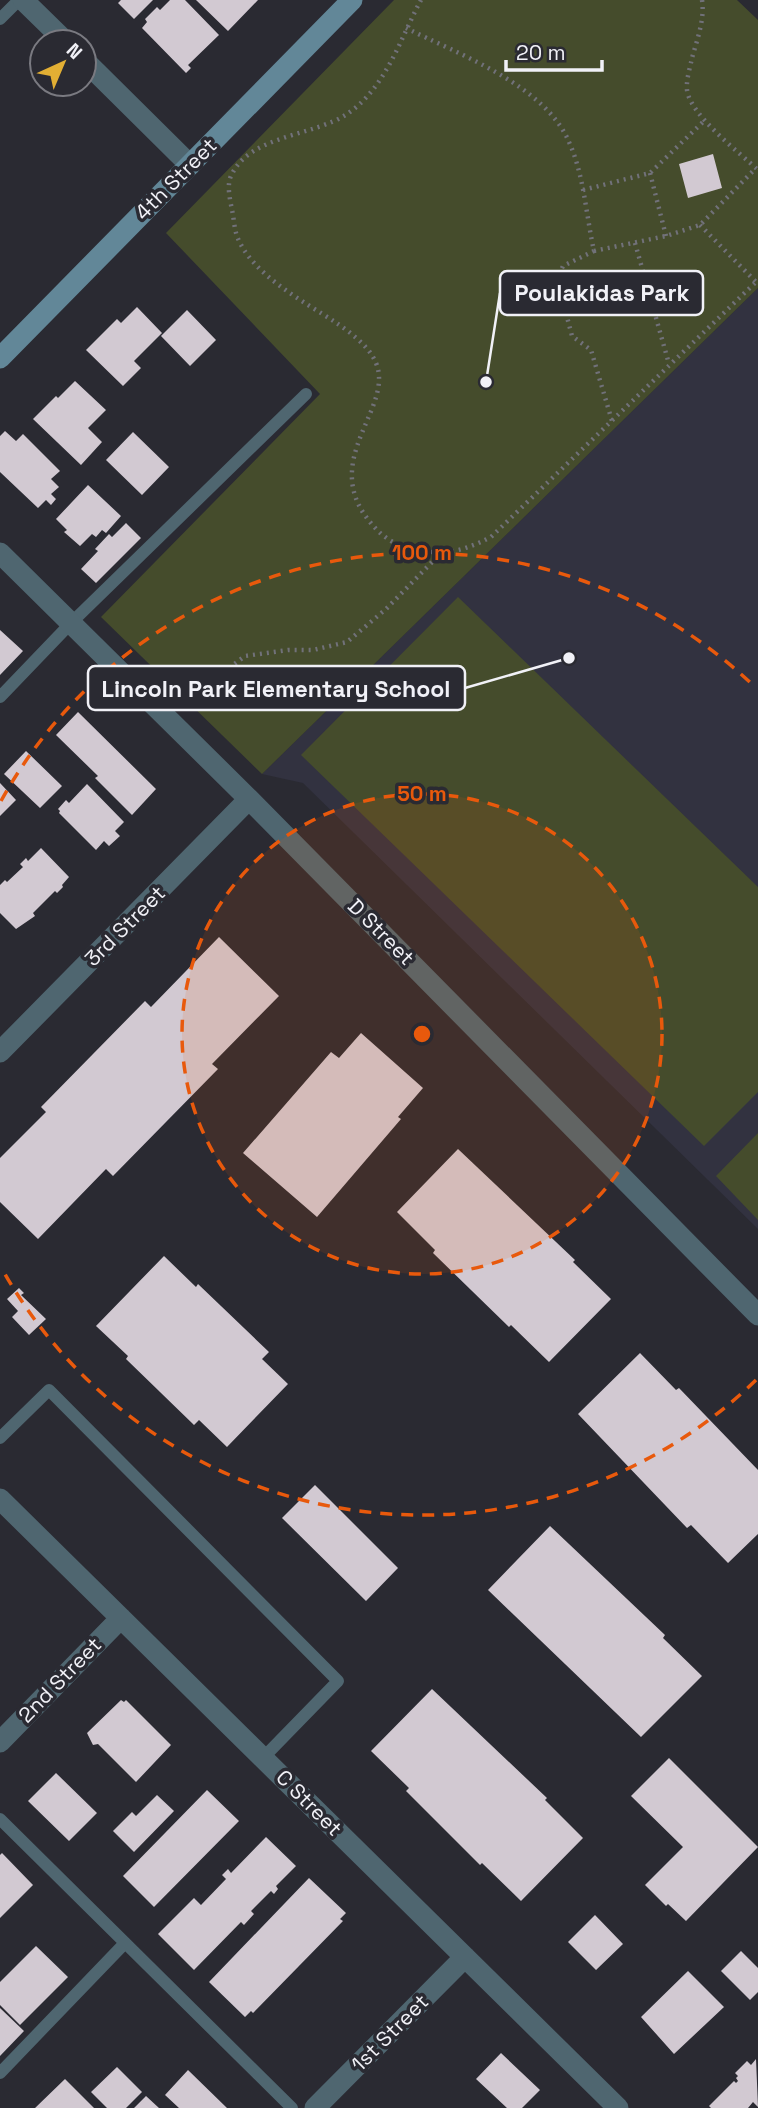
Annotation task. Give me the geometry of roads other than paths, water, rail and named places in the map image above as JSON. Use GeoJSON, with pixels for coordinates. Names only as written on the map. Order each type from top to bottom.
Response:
{"type":"FeatureCollection","features":[{"type":"Feature","properties":{"kind":"street"},"geometry":{"type":"LineString","coordinates":[[21,0],[51,28]]}},
{"type":"Feature","properties":{"kind":"street","name":"4th Street"},"geometry":{"type":"LineString","coordinates":[[0,358],[352,0]]}},
{"type":"Feature","properties":{"kind":"street"},"geometry":{"type":"LineString","coordinates":[[98,74],[190,165]]}},
{"type":"Feature","properties":{"kind":"street","name":"D Street"},"geometry":{"type":"LineString","coordinates":[[0,553],[249,799],[758,1315]]}},
{"type":"Feature","properties":{"kind":"street","name":"3rd Street"},"geometry":{"type":"LineString","coordinates":[[0,1052],[249,799]]}},
{"type":"Feature","properties":{"kind":"street","name":"C Street"},"geometry":{"type":"LineString","coordinates":[[0,1499],[618,2108]]}},
{"type":"Feature","properties":{"kind":"street","name":"2nd Street"},"geometry":{"type":"LineString","coordinates":[[0,1742],[121,1618]]}},
{"type":"Feature","properties":{"kind":"street","name":"1st Street"},"geometry":{"type":"LineString","coordinates":[[315,2108],[465,1957]]}},
{"type":"Feature","properties":{"kind":"lane"},"geometry":{"type":"LineString","coordinates":[[0,19],[21,0]]}},
{"type":"Feature","properties":{"kind":"lane"},"geometry":{"type":"LineString","coordinates":[[0,697],[71,623],[306,394]]}},
{"type":"Feature","properties":{"kind":"lane"},"geometry":{"type":"LineString","coordinates":[[0,1438],[49,1390],[338,1681],[263,1758]]}},
{"type":"Feature","properties":{"kind":"lane"},"geometry":{"type":"LineString","coordinates":[[0,1819],[292,2108]]}},
{"type":"Feature","properties":{"kind":"lane"},"geometry":{"type":"LineString","coordinates":[[0,2073],[125,1943]]}},
{"type":"Feature","properties":{"kind":"place","name":"Poulakidas Park"},"geometry":{"type":"Point","coordinates":[486,382]}},
{"type":"Feature","properties":{"kind":"place","name":"Lincoln Park Elementary School"},"geometry":{"type":"Point","coordinates":[569,658]}}]}
